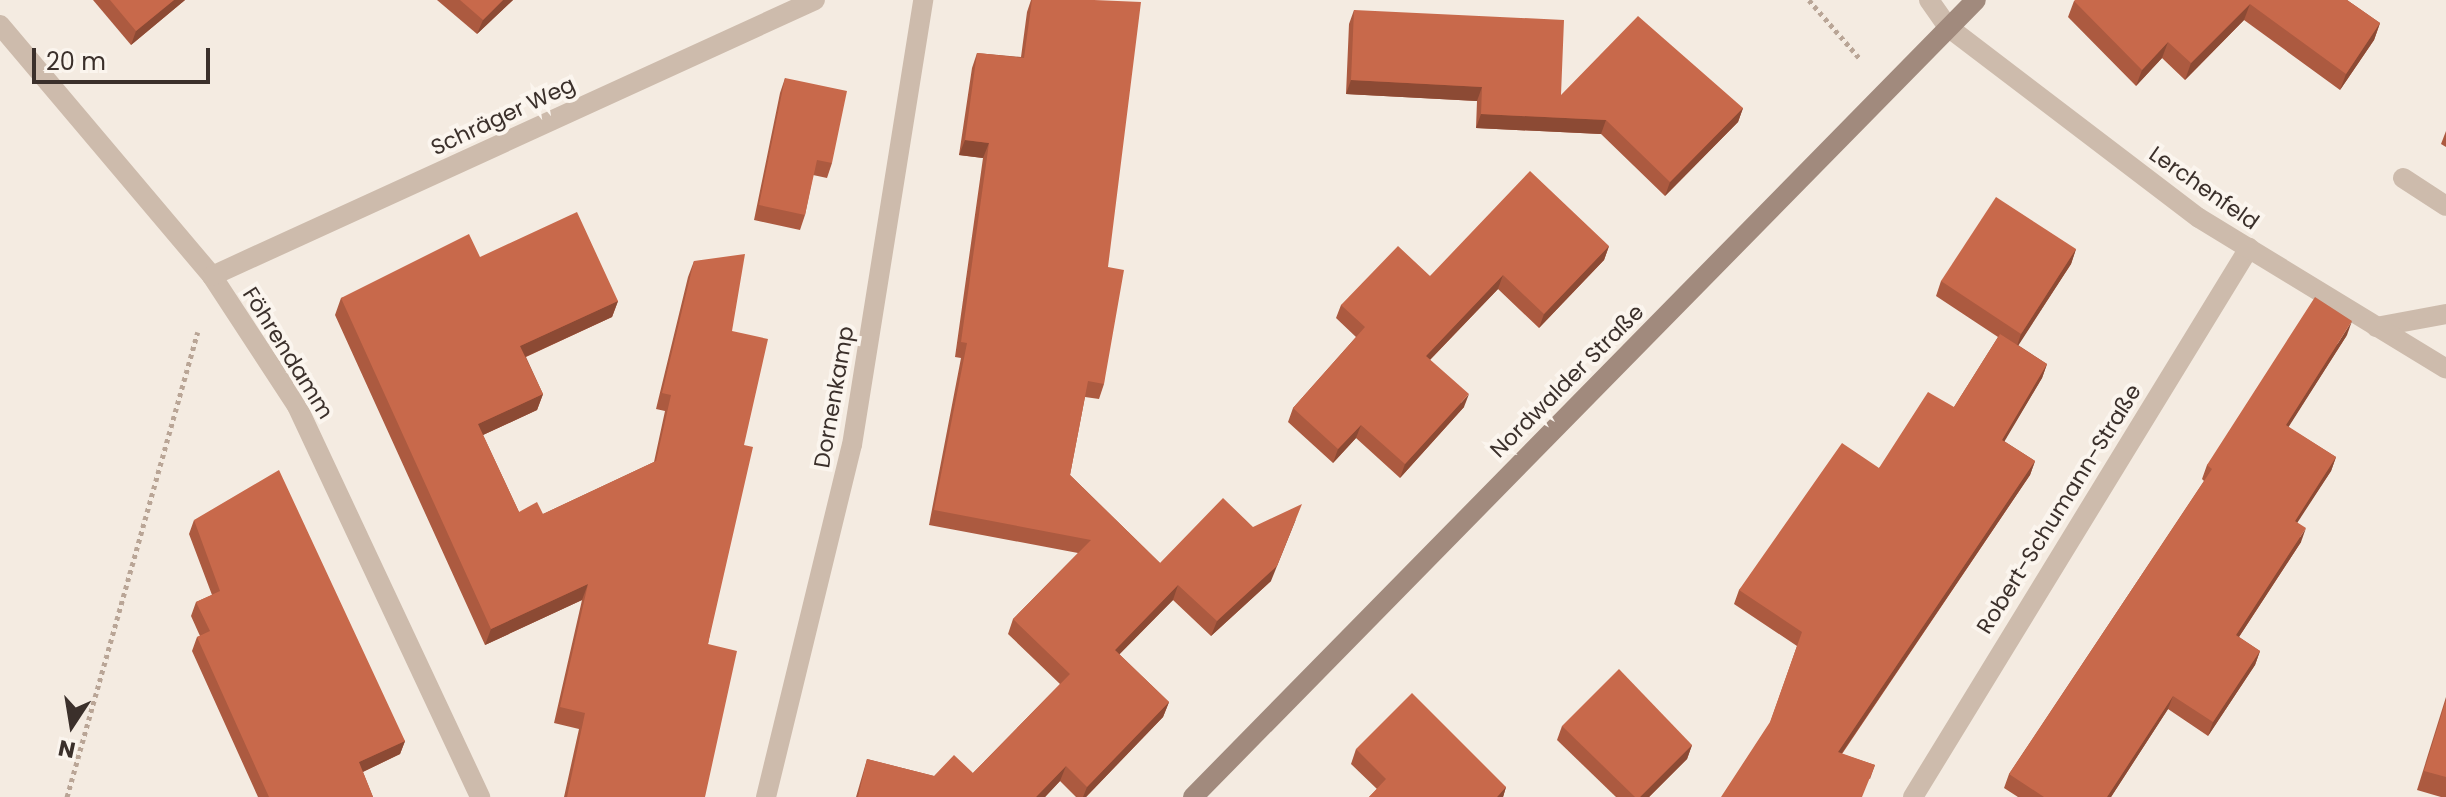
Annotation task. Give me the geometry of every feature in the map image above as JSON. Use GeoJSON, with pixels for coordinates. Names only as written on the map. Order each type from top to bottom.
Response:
{"type":"FeatureCollection","features":[{"type":"Feature","properties":{"kind":"main road","name":"Nordwalder Straße"},"geometry":{"type":"LineString","coordinates":[[1193,797],[1976,0]]}},
{"type":"Feature","properties":{"kind":"street","name":"Schräger Weg"},"geometry":{"type":"LineString","coordinates":[[212,276],[815,0]]}},
{"type":"Feature","properties":{"kind":"street","name":"Dornenkamp"},"geometry":{"type":"LineString","coordinates":[[766,797],[852,445],[923,0]]}},
{"type":"Feature","properties":{"kind":"street","name":"Lerchenfeld"},"geometry":{"type":"LineString","coordinates":[[1929,0],[1948,27],[2249,248],[2446,369]]}},
{"type":"Feature","properties":{"kind":"street","name":"Föhrendamm"},"geometry":{"type":"LineString","coordinates":[[0,25],[212,276],[297,406],[480,797]]}},
{"type":"Feature","properties":{"kind":"street"},"geometry":{"type":"LineString","coordinates":[[2403,178],[2446,206]]}},
{"type":"Feature","properties":{"kind":"street","name":"Robert-Schumann-Straße"},"geometry":{"type":"LineString","coordinates":[[1913,797],[2249,248]]}},
{"type":"Feature","properties":{"kind":"street"},"geometry":{"type":"LineString","coordinates":[[2376,327],[2446,314]]}},
{"type":"Feature","properties":{"kind":"path"},"geometry":{"type":"LineString","coordinates":[[1809,0],[1889,91]]}},
{"type":"Feature","properties":{"kind":"path"},"geometry":{"type":"LineString","coordinates":[[67,797],[212,276]]}},
{"type":"Feature","properties":{"kind":"building"},"geometry":{"type":"Polygon","coordinates":[[[110,0],[174,0],[136,31],[110,0]]]}},
{"type":"Feature","properties":{"kind":"building"},"geometry":{"type":"Polygon","coordinates":[[[460,0],[503,0],[483,20],[460,0]]]}},
{"type":"Feature","properties":{"kind":"building"},"geometry":{"type":"Polygon","coordinates":[[[1032,0],[1141,2],[1108,267],[1124,270],[1104,384],[1088,381],[1070,475],[1160,563],[1223,498],[1253,527],[1302,504],[1277,566],[1217,621],[1178,585],[1115,650],[1169,702],[1087,787],[1066,766],[1036,797],[858,797],[867,759],[934,776],[954,755],[973,773],[1070,674],[1013,619],[1091,540],[934,510],[967,343],[961,342],[989,143],[965,140],[977,53],[1024,58],[1032,0]]]}},
{"type":"Feature","properties":{"kind":"building"},"geometry":{"type":"Polygon","coordinates":[[[2075,0],[2347,0],[2380,23],[2346,74],[2250,4],[2191,63],[2168,42],[2142,70],[2075,0]]]}},
{"type":"Feature","properties":{"kind":"building"},"geometry":{"type":"Polygon","coordinates":[[[1354,10],[1564,20],[1561,95],[1638,16],[1743,108],[1670,182],[1606,120],[1481,114],[1482,87],[1351,80],[1354,10]]]}},
{"type":"Feature","properties":{"kind":"building"},"geometry":{"type":"Polygon","coordinates":[[[785,78],[847,91],[832,163],[817,160],[805,215],[759,205],[785,78]]]}},
{"type":"Feature","properties":{"kind":"building"},"geometry":{"type":"Polygon","coordinates":[[[1530,171],[1609,246],[1544,314],[1503,275],[1426,356],[1469,394],[1405,464],[1361,425],[1338,449],[1293,408],[1365,327],[1341,305],[1398,246],[1430,276],[1530,171]]]}},
{"type":"Feature","properties":{"kind":"building"},"geometry":{"type":"Polygon","coordinates":[[[1996,197],[2076,249],[2021,334],[1941,281],[1996,197]]]}},
{"type":"Feature","properties":{"kind":"building"},"geometry":{"type":"Polygon","coordinates":[[[577,212],[618,301],[520,346],[543,394],[478,424],[519,512],[537,502],[543,514],[656,461],[671,395],[662,393],[694,261],[745,254],[732,331],[768,339],[744,445],[753,447],[708,644],[737,651],[705,797],[567,797],[585,713],[560,707],[588,584],[491,629],[341,298],[469,234],[480,257],[577,212]]]}},
{"type":"Feature","properties":{"kind":"building"},"geometry":{"type":"Polygon","coordinates":[[[2315,297],[2352,321],[2286,425],[2336,457],[2295,521],[2306,528],[2236,635],[2260,651],[2213,722],[2173,696],[2107,797],[2044,797],[2009,774],[2212,469],[2207,465],[2315,297]]]}},
{"type":"Feature","properties":{"kind":"building"},"geometry":{"type":"Polygon","coordinates":[[[2000,334],[2047,364],[2002,440],[2035,461],[1838,752],[1875,765],[1862,797],[1721,797],[1770,722],[1802,632],[1739,590],[1842,443],[1879,468],[1928,392],[1954,407],[2000,334]]]}},
{"type":"Feature","properties":{"kind":"building"},"geometry":{"type":"Polygon","coordinates":[[[279,470],[405,741],[359,762],[373,797],[269,797],[197,637],[210,631],[196,602],[220,591],[194,520],[279,470]]]}},
{"type":"Feature","properties":{"kind":"building"},"geometry":{"type":"Polygon","coordinates":[[[1619,669],[1692,745],[1640,797],[1635,797],[1562,726],[1619,669]]]}},
{"type":"Feature","properties":{"kind":"building"},"geometry":{"type":"Polygon","coordinates":[[[1412,693],[1506,787],[1497,797],[1369,797],[1386,779],[1356,749],[1412,693]]]}},
{"type":"Feature","properties":{"kind":"building"},"geometry":{"type":"Polygon","coordinates":[[[2446,700],[2446,777],[2424,771],[2446,700]]]}}]}
